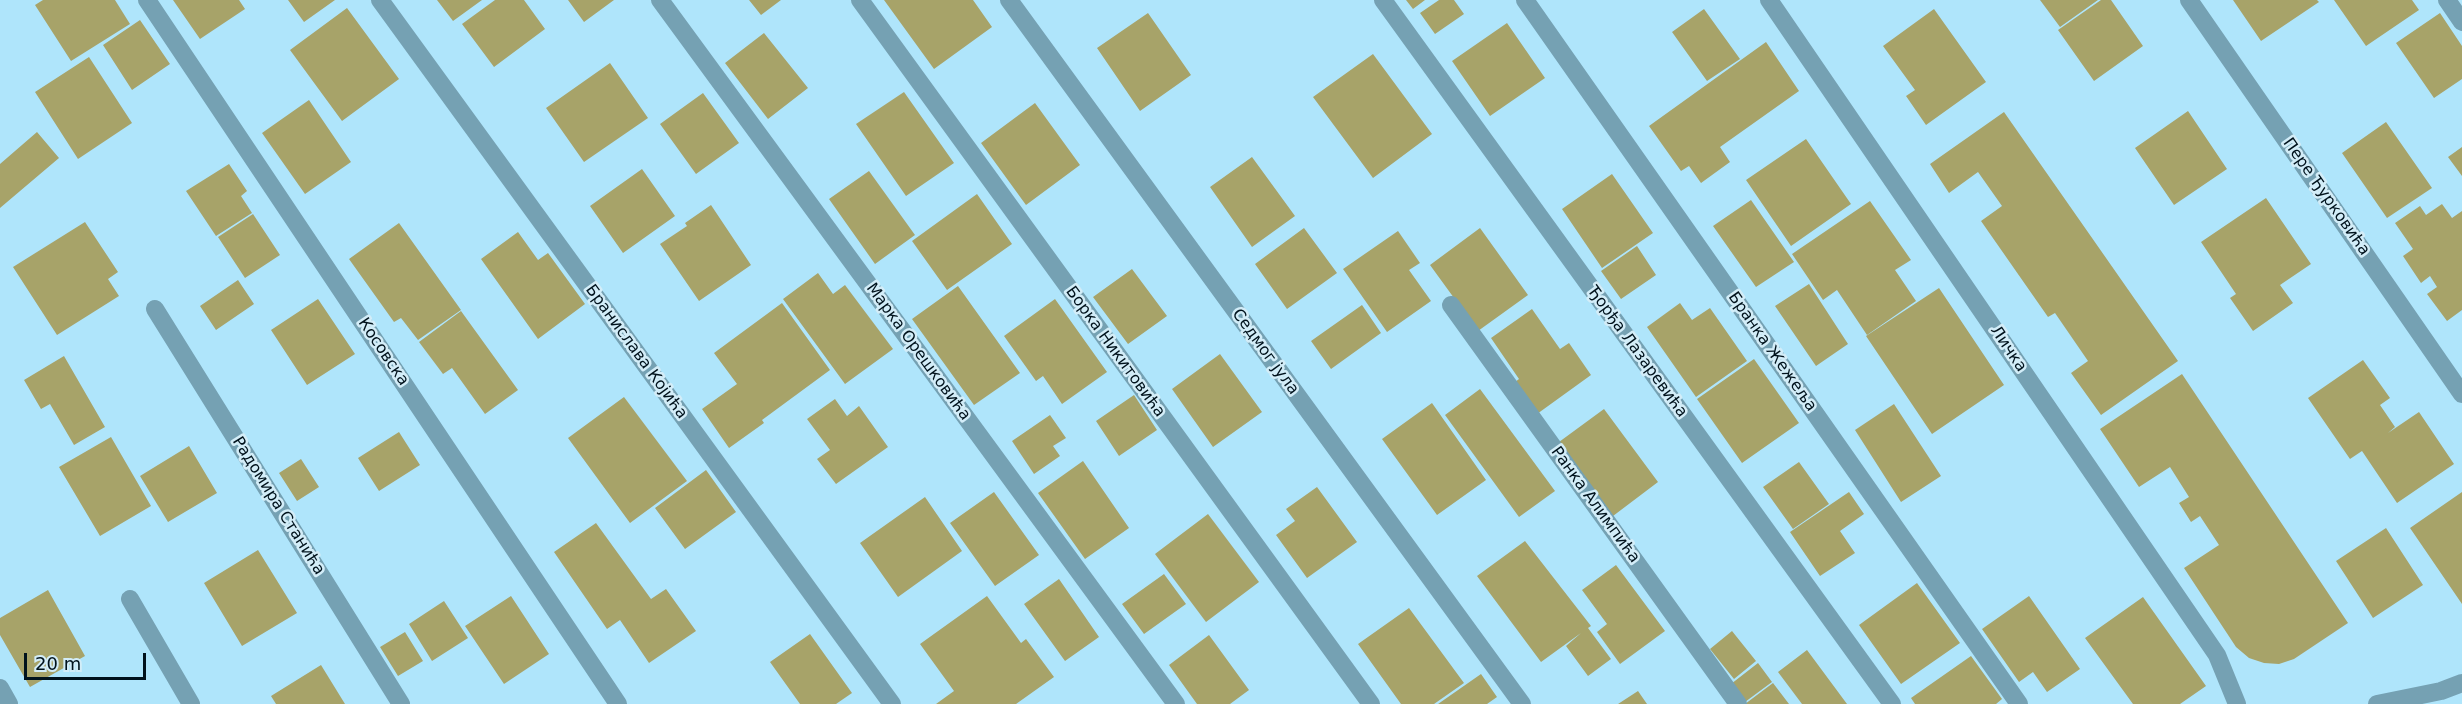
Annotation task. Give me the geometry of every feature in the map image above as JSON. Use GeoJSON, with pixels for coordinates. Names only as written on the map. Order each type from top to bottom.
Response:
{"type":"FeatureCollection","features":[{"type":"Feature","properties":{"kind":"street","name":"Косовска"},"geometry":{"type":"LineString","coordinates":[[147,0],[618,704]]}},
{"type":"Feature","properties":{"kind":"street","name":"Бранислава Којића"},"geometry":{"type":"LineString","coordinates":[[380,0],[892,704]]}},
{"type":"Feature","properties":{"kind":"street","name":"Марка Орешковића"},"geometry":{"type":"LineString","coordinates":[[660,0],[1176,704]]}},
{"type":"Feature","properties":{"kind":"street","name":"Борка Никитовића"},"geometry":{"type":"LineString","coordinates":[[860,0],[1371,704]]}},
{"type":"Feature","properties":{"kind":"street","name":"Седмог јула"},"geometry":{"type":"LineString","coordinates":[[1009,0],[1522,704]]}},
{"type":"Feature","properties":{"kind":"street","name":"Ђорђа Лазаревића"},"geometry":{"type":"LineString","coordinates":[[1383,0],[1892,704]]}},
{"type":"Feature","properties":{"kind":"street","name":"Бранка Жежеља"},"geometry":{"type":"LineString","coordinates":[[1525,0],[2019,704]]}},
{"type":"Feature","properties":{"kind":"street","name":"Личка"},"geometry":{"type":"LineString","coordinates":[[1769,0],[2217,655],[2237,704]]}},
{"type":"Feature","properties":{"kind":"street","name":"Пере Ђурковића"},"geometry":{"type":"LineString","coordinates":[[2189,0],[2462,394]]}},
{"type":"Feature","properties":{"kind":"street"},"geometry":{"type":"LineString","coordinates":[[2447,0],[2462,22]]}},
{"type":"Feature","properties":{"kind":"street","name":"Ранка Алимпића"},"geometry":{"type":"LineString","coordinates":[[1451,305],[1738,704]]}},
{"type":"Feature","properties":{"kind":"street","name":"Радомира Станића"},"geometry":{"type":"LineString","coordinates":[[155,309],[402,704]]}},
{"type":"Feature","properties":{"kind":"street"},"geometry":{"type":"LineString","coordinates":[[130,599],[191,704]]}},
{"type":"Feature","properties":{"kind":"street"},"geometry":{"type":"LineString","coordinates":[[2377,704],[2441,691],[2462,683]]}},
{"type":"Feature","properties":{"kind":"street"},"geometry":{"type":"LineString","coordinates":[[0,688],[9,704]]}},
{"type":"Feature","properties":{"kind":"building"},"geometry":{"type":"Polygon","coordinates":[[[43,0],[115,0],[130,24],[71,61],[35,5],[43,0]]]}},
{"type":"Feature","properties":{"kind":"building"},"geometry":{"type":"Polygon","coordinates":[[[173,0],[239,0],[245,9],[200,39],[173,0]]]}},
{"type":"Feature","properties":{"kind":"building"},"geometry":{"type":"Polygon","coordinates":[[[288,0],[335,0],[304,22],[288,0]]]}},
{"type":"Feature","properties":{"kind":"building"},"geometry":{"type":"Polygon","coordinates":[[[437,0],[482,0],[453,21],[437,0]]]}},
{"type":"Feature","properties":{"kind":"building"},"geometry":{"type":"Polygon","coordinates":[[[495,0],[524,0],[545,29],[494,67],[462,24],[495,0]]]}},
{"type":"Feature","properties":{"kind":"building"},"geometry":{"type":"Polygon","coordinates":[[[568,0],[614,0],[584,22],[568,0]]]}},
{"type":"Feature","properties":{"kind":"building"},"geometry":{"type":"Polygon","coordinates":[[[749,0],[781,0],[761,15],[749,0]]]}},
{"type":"Feature","properties":{"kind":"building"},"geometry":{"type":"Polygon","coordinates":[[[884,0],[973,0],[992,27],[934,69],[884,0]]]}},
{"type":"Feature","properties":{"kind":"building"},"geometry":{"type":"Polygon","coordinates":[[[1406,0],[1425,0],[1413,9],[1406,0]]]}},
{"type":"Feature","properties":{"kind":"building"},"geometry":{"type":"Polygon","coordinates":[[[1439,0],[1454,0],[1464,14],[1435,34],[1420,13],[1439,0]]]}},
{"type":"Feature","properties":{"kind":"building"},"geometry":{"type":"Polygon","coordinates":[[[2040,0],[2098,0],[2060,27],[2040,0]]]}},
{"type":"Feature","properties":{"kind":"building"},"geometry":{"type":"Polygon","coordinates":[[[2101,0],[2111,0],[2143,46],[2094,81],[2058,30],[2101,0]]]}},
{"type":"Feature","properties":{"kind":"building"},"geometry":{"type":"Polygon","coordinates":[[[2233,0],[2317,0],[2319,2],[2261,41],[2233,0]]]}},
{"type":"Feature","properties":{"kind":"building"},"geometry":{"type":"Polygon","coordinates":[[[2334,0],[2412,0],[2419,10],[2366,46],[2334,0]]]}},
{"type":"Feature","properties":{"kind":"building"},"geometry":{"type":"Polygon","coordinates":[[[347,8],[399,79],[342,121],[290,50],[347,8]]]}},
{"type":"Feature","properties":{"kind":"building"},"geometry":{"type":"Polygon","coordinates":[[[1704,9],[1740,59],[1707,81],[1672,32],[1704,9]]]}},
{"type":"Feature","properties":{"kind":"building"},"geometry":{"type":"Polygon","coordinates":[[[1934,9],[1986,82],[1926,125],[1906,96],[1915,90],[1883,46],[1934,9]]]}},
{"type":"Feature","properties":{"kind":"building"},"geometry":{"type":"Polygon","coordinates":[[[1148,13],[1191,75],[1140,111],[1097,48],[1148,13]]]}},
{"type":"Feature","properties":{"kind":"building"},"geometry":{"type":"Polygon","coordinates":[[[2440,13],[2462,46],[2462,79],[2434,98],[2396,43],[2440,13]]]}},
{"type":"Feature","properties":{"kind":"building"},"geometry":{"type":"Polygon","coordinates":[[[140,20],[170,64],[132,90],[103,45],[140,20]]]}},
{"type":"Feature","properties":{"kind":"building"},"geometry":{"type":"Polygon","coordinates":[[[1507,23],[1545,78],[1490,116],[1452,61],[1507,23]]]}},
{"type":"Feature","properties":{"kind":"building"},"geometry":{"type":"Polygon","coordinates":[[[764,33],[808,88],[768,119],[725,63],[764,33]]]}},
{"type":"Feature","properties":{"kind":"building"},"geometry":{"type":"Polygon","coordinates":[[[1766,42],[1799,91],[1720,147],[1730,162],[1701,183],[1689,166],[1681,171],[1649,126],[1766,42]]]}},
{"type":"Feature","properties":{"kind":"building"},"geometry":{"type":"Polygon","coordinates":[[[1373,54],[1432,134],[1373,178],[1313,97],[1373,54]]]}},
{"type":"Feature","properties":{"kind":"building"},"geometry":{"type":"Polygon","coordinates":[[[89,57],[132,123],[78,159],[35,92],[89,57]]]}},
{"type":"Feature","properties":{"kind":"building"},"geometry":{"type":"Polygon","coordinates":[[[610,63],[648,118],[584,162],[546,108],[610,63]]]}},
{"type":"Feature","properties":{"kind":"building"},"geometry":{"type":"Polygon","coordinates":[[[904,92],[954,163],[906,196],[856,124],[904,92]]]}},
{"type":"Feature","properties":{"kind":"building"},"geometry":{"type":"Polygon","coordinates":[[[703,93],[739,143],[696,174],[660,124],[703,93]]]}},
{"type":"Feature","properties":{"kind":"building"},"geometry":{"type":"Polygon","coordinates":[[[309,100],[351,162],[305,194],[262,133],[309,100]]]}},
{"type":"Feature","properties":{"kind":"building"},"geometry":{"type":"Polygon","coordinates":[[[1035,103],[1080,165],[1026,205],[981,143],[1035,103]]]}},
{"type":"Feature","properties":{"kind":"building"},"geometry":{"type":"Polygon","coordinates":[[[2188,111],[2227,169],[2174,205],[2135,148],[2188,111]]]}},
{"type":"Feature","properties":{"kind":"building"},"geometry":{"type":"Polygon","coordinates":[[[2004,112],[2178,361],[2101,415],[2071,373],[2088,361],[2055,313],[2048,317],[1981,221],[2002,206],[1978,172],[1949,193],[1930,164],[2004,112]]]}},
{"type":"Feature","properties":{"kind":"building"},"geometry":{"type":"Polygon","coordinates":[[[2386,122],[2432,188],[2387,218],[2342,153],[2386,122]]]}},
{"type":"Feature","properties":{"kind":"building"},"geometry":{"type":"Polygon","coordinates":[[[37,132],[59,158],[0,208],[0,164],[37,132]]]}},
{"type":"Feature","properties":{"kind":"building"},"geometry":{"type":"Polygon","coordinates":[[[1806,139],[1851,204],[1791,246],[1746,180],[1806,139]]]}},
{"type":"Feature","properties":{"kind":"building"},"geometry":{"type":"Polygon","coordinates":[[[2462,147],[2462,176],[2448,157],[2462,147]]]}},
{"type":"Feature","properties":{"kind":"building"},"geometry":{"type":"Polygon","coordinates":[[[1252,157],[1295,216],[1252,247],[1210,187],[1252,157]]]}},
{"type":"Feature","properties":{"kind":"building"},"geometry":{"type":"Polygon","coordinates":[[[229,164],[247,191],[241,196],[252,213],[216,236],[186,191],[229,164]]]}},
{"type":"Feature","properties":{"kind":"building"},"geometry":{"type":"Polygon","coordinates":[[[642,169],[675,216],[623,253],[590,206],[642,169]]]}},
{"type":"Feature","properties":{"kind":"building"},"geometry":{"type":"Polygon","coordinates":[[[869,171],[915,235],[875,264],[829,199],[869,171]]]}},
{"type":"Feature","properties":{"kind":"building"},"geometry":{"type":"Polygon","coordinates":[[[1612,174],[1653,233],[1602,268],[1562,209],[1612,174]]]}},
{"type":"Feature","properties":{"kind":"building"},"geometry":{"type":"Polygon","coordinates":[[[977,194],[1012,244],[947,290],[912,241],[977,194]]]}},
{"type":"Feature","properties":{"kind":"building"},"geometry":{"type":"Polygon","coordinates":[[[2266,198],[2311,264],[2280,285],[2293,303],[2253,331],[2230,298],[2236,294],[2201,242],[2266,198]]]}},
{"type":"Feature","properties":{"kind":"building"},"geometry":{"type":"Polygon","coordinates":[[[1751,200],[1794,262],[1756,287],[1713,226],[1751,200]]]}},
{"type":"Feature","properties":{"kind":"building"},"geometry":{"type":"Polygon","coordinates":[[[1870,201],[1911,260],[1895,270],[1916,301],[1867,335],[1837,290],[1823,300],[1792,254],[1870,201]]]}},
{"type":"Feature","properties":{"kind":"building"},"geometry":{"type":"Polygon","coordinates":[[[2442,204],[2452,218],[2462,211],[2462,310],[2447,321],[2427,294],[2437,287],[2430,276],[2421,283],[2403,256],[2413,249],[2395,223],[2420,206],[2426,215],[2442,204]]]}},
{"type":"Feature","properties":{"kind":"building"},"geometry":{"type":"Polygon","coordinates":[[[711,205],[751,265],[699,301],[660,244],[687,226],[685,223],[711,205]]]}},
{"type":"Feature","properties":{"kind":"building"},"geometry":{"type":"Polygon","coordinates":[[[253,214],[280,255],[245,278],[218,237],[253,214]]]}},
{"type":"Feature","properties":{"kind":"building"},"geometry":{"type":"Polygon","coordinates":[[[85,222],[118,272],[108,279],[119,296],[57,335],[13,267],[85,222]]]}},
{"type":"Feature","properties":{"kind":"building"},"geometry":{"type":"Polygon","coordinates":[[[399,223],[461,310],[418,340],[401,318],[394,322],[349,259],[399,223]]]}},
{"type":"Feature","properties":{"kind":"building"},"geometry":{"type":"Polygon","coordinates":[[[1304,228],[1337,273],[1287,309],[1255,264],[1304,228]]]}},
{"type":"Feature","properties":{"kind":"building"},"geometry":{"type":"Polygon","coordinates":[[[1480,228],[1528,295],[1478,331],[1430,265],[1480,228]]]}},
{"type":"Feature","properties":{"kind":"building"},"geometry":{"type":"Polygon","coordinates":[[[1398,231],[1420,263],[1409,270],[1431,301],[1387,332],[1343,269],[1398,231]]]}},
{"type":"Feature","properties":{"kind":"building"},"geometry":{"type":"Polygon","coordinates":[[[518,232],[538,260],[548,253],[585,304],[538,339],[481,259],[518,232]]]}},
{"type":"Feature","properties":{"kind":"building"},"geometry":{"type":"Polygon","coordinates":[[[1637,246],[1656,275],[1621,299],[1601,271],[1637,246]]]}},
{"type":"Feature","properties":{"kind":"building"},"geometry":{"type":"Polygon","coordinates":[[[1132,269],[1167,316],[1128,344],[1093,297],[1132,269]]]}},
{"type":"Feature","properties":{"kind":"building"},"geometry":{"type":"Polygon","coordinates":[[[818,273],[833,294],[845,285],[893,349],[845,384],[783,299],[818,273]]]}},
{"type":"Feature","properties":{"kind":"building"},"geometry":{"type":"Polygon","coordinates":[[[238,280],[254,304],[216,330],[200,306],[238,280]]]}},
{"type":"Feature","properties":{"kind":"building"},"geometry":{"type":"Polygon","coordinates":[[[1809,284],[1848,344],[1816,366],[1775,306],[1809,284]]]}},
{"type":"Feature","properties":{"kind":"building"},"geometry":{"type":"Polygon","coordinates":[[[958,286],[1020,373],[974,405],[912,319],[958,286]]]}},
{"type":"Feature","properties":{"kind":"building"},"geometry":{"type":"Polygon","coordinates":[[[1939,288],[2004,385],[1932,434],[1866,336],[1939,288]]]}},
{"type":"Feature","properties":{"kind":"building"},"geometry":{"type":"Polygon","coordinates":[[[318,299],[355,354],[307,385],[271,330],[318,299]]]}},
{"type":"Feature","properties":{"kind":"building"},"geometry":{"type":"Polygon","coordinates":[[[1055,299],[1107,372],[1062,404],[1043,376],[1036,381],[1004,336],[1055,299]]]}},
{"type":"Feature","properties":{"kind":"building"},"geometry":{"type":"Polygon","coordinates":[[[782,303],[830,370],[762,420],[764,423],[729,448],[702,409],[737,384],[714,353],[782,303]]]}},
{"type":"Feature","properties":{"kind":"building"},"geometry":{"type":"Polygon","coordinates":[[[1680,303],[1692,320],[1710,308],[1747,361],[1696,397],[1647,327],[1680,303]]]}},
{"type":"Feature","properties":{"kind":"building"},"geometry":{"type":"Polygon","coordinates":[[[1362,305],[1381,333],[1331,369],[1311,341],[1362,305]]]}},
{"type":"Feature","properties":{"kind":"building"},"geometry":{"type":"Polygon","coordinates":[[[1532,309],[1560,349],[1569,343],[1591,375],[1537,414],[1515,382],[1519,379],[1491,338],[1532,309]]]}},
{"type":"Feature","properties":{"kind":"building"},"geometry":{"type":"Polygon","coordinates":[[[461,311],[518,390],[485,414],[452,368],[443,374],[419,342],[461,311]]]}},
{"type":"Feature","properties":{"kind":"building"},"geometry":{"type":"Polygon","coordinates":[[[1220,354],[1262,412],[1213,447],[1172,389],[1220,354]]]}},
{"type":"Feature","properties":{"kind":"building"},"geometry":{"type":"Polygon","coordinates":[[[64,356],[105,427],[74,445],[50,404],[41,409],[24,380],[64,356]]]}},
{"type":"Feature","properties":{"kind":"building"},"geometry":{"type":"Polygon","coordinates":[[[1754,359],[1799,423],[1742,463],[1697,399],[1754,359]]]}},
{"type":"Feature","properties":{"kind":"building"},"geometry":{"type":"Polygon","coordinates":[[[2363,360],[2390,398],[2380,405],[2395,427],[2388,433],[2419,412],[2454,464],[2397,503],[2362,451],[2350,459],[2308,398],[2363,360]]]}},
{"type":"Feature","properties":{"kind":"building"},"geometry":{"type":"Polygon","coordinates":[[[2182,374],[2348,623],[2294,659],[2279,664],[2264,663],[2249,658],[2236,647],[2184,568],[2219,545],[2200,516],[2191,522],[2179,503],[2189,497],[2170,467],[2139,487],[2100,429],[2182,374]]]}},
{"type":"Feature","properties":{"kind":"building"},"geometry":{"type":"Polygon","coordinates":[[[1480,389],[1555,491],[1519,517],[1445,415],[1480,389]]]}},
{"type":"Feature","properties":{"kind":"building"},"geometry":{"type":"Polygon","coordinates":[[[1134,395],[1157,430],[1119,456],[1096,421],[1134,395]]]}},
{"type":"Feature","properties":{"kind":"building"},"geometry":{"type":"Polygon","coordinates":[[[624,397],[687,481],[630,523],[568,438],[624,397]]]}},
{"type":"Feature","properties":{"kind":"building"},"geometry":{"type":"Polygon","coordinates":[[[835,399],[847,416],[859,406],[888,447],[836,484],[817,459],[830,450],[807,419],[835,399]]]}},
{"type":"Feature","properties":{"kind":"building"},"geometry":{"type":"Polygon","coordinates":[[[1432,403],[1486,480],[1437,515],[1382,439],[1432,403]]]}},
{"type":"Feature","properties":{"kind":"building"},"geometry":{"type":"Polygon","coordinates":[[[1894,404],[1941,476],[1901,502],[1855,430],[1894,404]]]}},
{"type":"Feature","properties":{"kind":"building"},"geometry":{"type":"Polygon","coordinates":[[[1604,409],[1658,482],[1613,516],[1559,442],[1604,409]]]}},
{"type":"Feature","properties":{"kind":"building"},"geometry":{"type":"Polygon","coordinates":[[[1050,415],[1066,438],[1053,446],[1060,456],[1034,474],[1012,441],[1050,415]]]}},
{"type":"Feature","properties":{"kind":"building"},"geometry":{"type":"Polygon","coordinates":[[[399,432],[420,465],[379,491],[358,458],[399,432]]]}},
{"type":"Feature","properties":{"kind":"building"},"geometry":{"type":"Polygon","coordinates":[[[111,437],[151,506],[100,536],[59,467],[111,437]]]}},
{"type":"Feature","properties":{"kind":"building"},"geometry":{"type":"Polygon","coordinates":[[[189,446],[217,493],[168,522],[140,476],[189,446]]]}},
{"type":"Feature","properties":{"kind":"building"},"geometry":{"type":"Polygon","coordinates":[[[301,459],[319,487],[297,501],[279,473],[301,459]]]}},
{"type":"Feature","properties":{"kind":"building"},"geometry":{"type":"Polygon","coordinates":[[[1083,461],[1129,528],[1085,559],[1038,493],[1083,461]]]}},
{"type":"Feature","properties":{"kind":"building"},"geometry":{"type":"Polygon","coordinates":[[[1799,462],[1829,504],[1793,529],[1763,487],[1799,462]]]}},
{"type":"Feature","properties":{"kind":"building"},"geometry":{"type":"Polygon","coordinates":[[[706,470],[736,512],[685,549],[655,508],[706,470]]]}},
{"type":"Feature","properties":{"kind":"building"},"geometry":{"type":"Polygon","coordinates":[[[1317,487],[1357,542],[1307,578],[1276,535],[1295,521],[1286,509],[1317,487]]]}},
{"type":"Feature","properties":{"kind":"building"},"geometry":{"type":"Polygon","coordinates":[[[994,492],[1039,555],[995,586],[950,523],[994,492]]]}},
{"type":"Feature","properties":{"kind":"building"},"geometry":{"type":"Polygon","coordinates":[[[1849,492],[1864,514],[1840,531],[1855,553],[1820,576],[1790,532],[1849,492]]]}},
{"type":"Feature","properties":{"kind":"building"},"geometry":{"type":"Polygon","coordinates":[[[2462,492],[2462,604],[2410,528],[2462,492]]]}},
{"type":"Feature","properties":{"kind":"building"},"geometry":{"type":"Polygon","coordinates":[[[925,497],[962,551],[898,597],[860,543],[925,497]]]}},
{"type":"Feature","properties":{"kind":"building"},"geometry":{"type":"Polygon","coordinates":[[[1208,514],[1259,582],[1206,622],[1155,554],[1208,514]]]}},
{"type":"Feature","properties":{"kind":"building"},"geometry":{"type":"Polygon","coordinates":[[[596,523],[651,599],[666,589],[696,631],[649,663],[620,620],[607,629],[554,552],[596,523]]]}},
{"type":"Feature","properties":{"kind":"building"},"geometry":{"type":"Polygon","coordinates":[[[2386,528],[2423,585],[2373,618],[2336,561],[2386,528]]]}},
{"type":"Feature","properties":{"kind":"building"},"geometry":{"type":"Polygon","coordinates":[[[1525,541],[1591,626],[1588,628],[1611,659],[1588,676],[1566,646],[1581,633],[1541,662],[1477,576],[1525,541]]]}},
{"type":"Feature","properties":{"kind":"building"},"geometry":{"type":"Polygon","coordinates":[[[258,550],[297,613],[242,646],[204,583],[258,550]]]}},
{"type":"Feature","properties":{"kind":"building"},"geometry":{"type":"Polygon","coordinates":[[[1616,565],[1665,631],[1620,664],[1597,632],[1607,624],[1582,590],[1616,565]]]}},
{"type":"Feature","properties":{"kind":"building"},"geometry":{"type":"Polygon","coordinates":[[[1164,574],[1186,604],[1144,634],[1122,604],[1164,574]]]}},
{"type":"Feature","properties":{"kind":"building"},"geometry":{"type":"Polygon","coordinates":[[[1059,579],[1099,637],[1065,661],[1024,604],[1059,579]]]}},
{"type":"Feature","properties":{"kind":"building"},"geometry":{"type":"Polygon","coordinates":[[[1917,583],[1960,643],[1901,684],[1859,625],[1917,583]]]}},
{"type":"Feature","properties":{"kind":"building"},"geometry":{"type":"Polygon","coordinates":[[[48,590],[85,656],[30,687],[0,635],[0,618],[48,590]]]}},
{"type":"Feature","properties":{"kind":"building"},"geometry":{"type":"Polygon","coordinates":[[[511,596],[549,654],[504,684],[465,626],[511,596]]]}},
{"type":"Feature","properties":{"kind":"building"},"geometry":{"type":"Polygon","coordinates":[[[987,596],[1021,643],[1026,639],[1054,677],[1016,704],[936,704],[954,691],[920,644],[987,596]]]}},
{"type":"Feature","properties":{"kind":"building"},"geometry":{"type":"Polygon","coordinates":[[[2029,596],[2080,669],[2047,692],[2033,672],[2019,682],[1982,629],[2029,596]]]}},
{"type":"Feature","properties":{"kind":"building"},"geometry":{"type":"Polygon","coordinates":[[[2143,597],[2206,686],[2180,704],[2133,704],[2085,638],[2143,597]]]}},
{"type":"Feature","properties":{"kind":"building"},"geometry":{"type":"Polygon","coordinates":[[[444,601],[468,638],[432,661],[409,624],[444,601]]]}},
{"type":"Feature","properties":{"kind":"building"},"geometry":{"type":"Polygon","coordinates":[[[1409,608],[1464,683],[1434,704],[1401,704],[1358,644],[1409,608]]]}},
{"type":"Feature","properties":{"kind":"building"},"geometry":{"type":"Polygon","coordinates":[[[1732,631],[1756,661],[1734,679],[1710,649],[1732,631]]]}},
{"type":"Feature","properties":{"kind":"building"},"geometry":{"type":"Polygon","coordinates":[[[405,632],[423,661],[398,676],[380,647],[405,632]]]}},
{"type":"Feature","properties":{"kind":"building"},"geometry":{"type":"Polygon","coordinates":[[[810,634],[852,693],[836,704],[800,704],[770,662],[810,634]]]}},
{"type":"Feature","properties":{"kind":"building"},"geometry":{"type":"Polygon","coordinates":[[[1209,635],[1249,690],[1230,704],[1197,704],[1169,665],[1209,635]]]}},
{"type":"Feature","properties":{"kind":"building"},"geometry":{"type":"Polygon","coordinates":[[[1807,650],[1847,704],[1802,704],[1778,672],[1807,650]]]}},
{"type":"Feature","properties":{"kind":"building"},"geometry":{"type":"Polygon","coordinates":[[[1971,656],[2002,699],[1996,704],[1915,704],[1911,698],[1971,656]]]}},
{"type":"Feature","properties":{"kind":"building"},"geometry":{"type":"Polygon","coordinates":[[[1758,663],[1772,682],[1745,702],[1731,684],[1758,663]]]}},
{"type":"Feature","properties":{"kind":"building"},"geometry":{"type":"Polygon","coordinates":[[[321,665],[345,704],[276,704],[271,696],[321,665]]]}},
{"type":"Feature","properties":{"kind":"building"},"geometry":{"type":"Polygon","coordinates":[[[1481,674],[1497,697],[1487,704],[1438,704],[1481,674]]]}},
{"type":"Feature","properties":{"kind":"building"},"geometry":{"type":"Polygon","coordinates":[[[1773,683],[1789,704],[1745,704],[1773,683]]]}},
{"type":"Feature","properties":{"kind":"building"},"geometry":{"type":"Polygon","coordinates":[[[1638,691],[1647,704],[1618,704],[1638,691]]]}}]}
